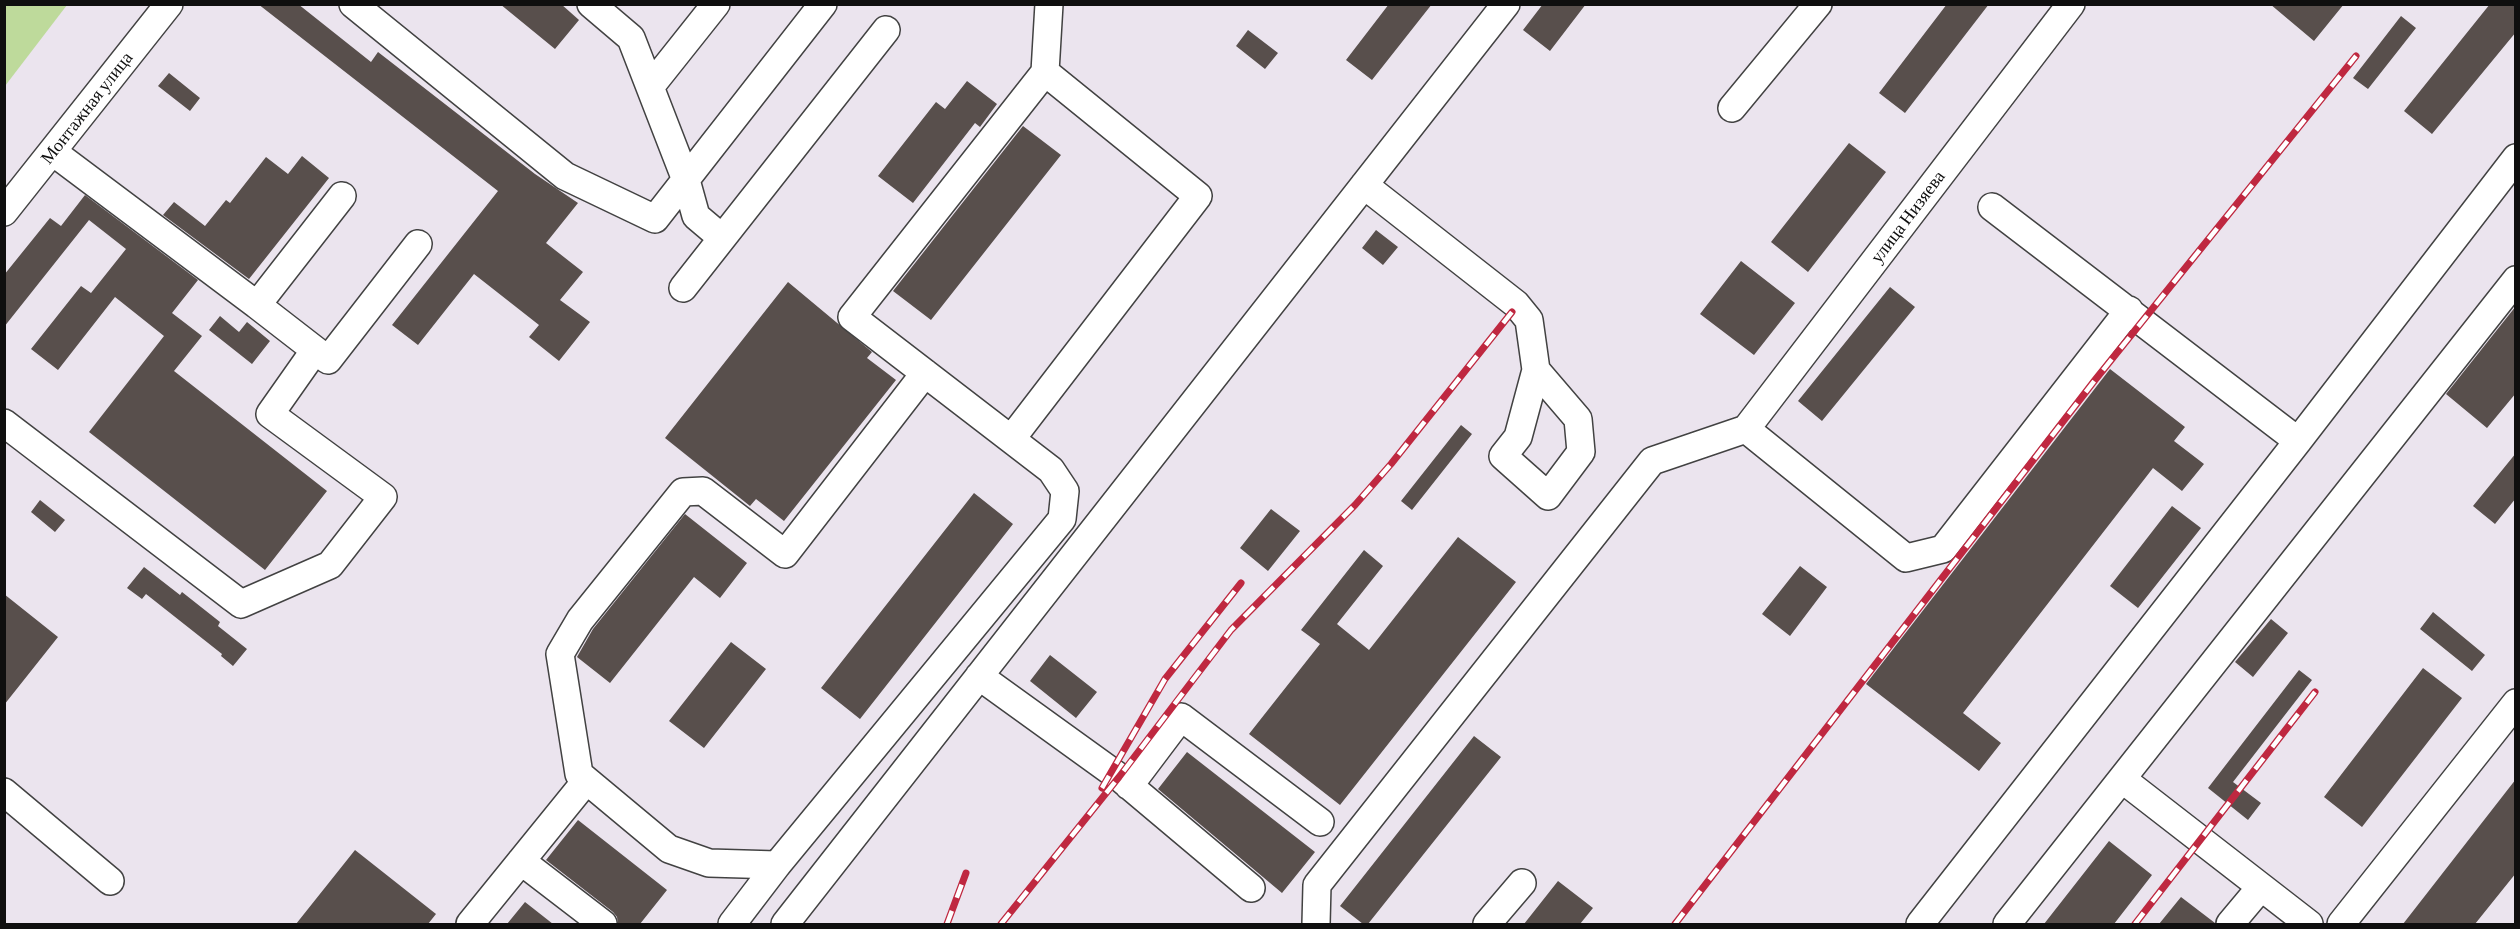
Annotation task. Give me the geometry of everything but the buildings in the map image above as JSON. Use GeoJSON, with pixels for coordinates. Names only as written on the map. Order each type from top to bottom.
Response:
{"type":"FeatureCollection","features":[{"type":"Feature","properties":{"kind":"street","name":"Монтажная улица"},"geometry":{"type":"LineString","coordinates":[[4,212],[169,4]]}},
{"type":"Feature","properties":{"kind":"street"},"geometry":{"type":"LineString","coordinates":[[591,4],[631,38],[686,180],[696,216],[722,238]]}},
{"type":"Feature","properties":{"kind":"street"},"geometry":{"type":"LineString","coordinates":[[650,87],[716,4]]}},
{"type":"Feature","properties":{"kind":"street"},"geometry":{"type":"LineString","coordinates":[[371,10],[565,176],[655,219],[823,4]]}},
{"type":"Feature","properties":{"kind":"street"},"geometry":{"type":"LineString","coordinates":[[732,924],[1062,519],[1065,491],[1051,470],[852,317],[1045,72],[1049,4]]}},
{"type":"Feature","properties":{"kind":"street"},"geometry":{"type":"LineString","coordinates":[[785,924],[1506,4]]}},
{"type":"Feature","properties":{"kind":"street"},"geometry":{"type":"LineString","coordinates":[[1732,108],[1818,4]]}},
{"type":"Feature","properties":{"kind":"street","name":"улица Низяева"},"geometry":{"type":"LineString","coordinates":[[1746,429],[2071,4]]}},
{"type":"Feature","properties":{"kind":"street"},"geometry":{"type":"LineString","coordinates":[[684,288],[886,30]]}},
{"type":"Feature","properties":{"kind":"street"},"geometry":{"type":"LineString","coordinates":[[1012,438],[1198,196],[1045,72]]}},
{"type":"Feature","properties":{"kind":"street"},"geometry":{"type":"LineString","coordinates":[[52,152],[328,360],[417,244]]}},
{"type":"Feature","properties":{"kind":"street"},"geometry":{"type":"LineString","coordinates":[[1920,924],[2516,158]]}},
{"type":"Feature","properties":{"kind":"street"},"geometry":{"type":"LineString","coordinates":[[1364,185],[1516,304],[1529,320],[1536,370]]}},
{"type":"Feature","properties":{"kind":"street"},"geometry":{"type":"LineString","coordinates":[[256,305],[342,196]]}},
{"type":"Feature","properties":{"kind":"street"},"geometry":{"type":"LineString","coordinates":[[1992,207],[2298,441]]}},
{"type":"Feature","properties":{"kind":"street"},"geometry":{"type":"LineString","coordinates":[[2007,924],[2516,280]]}},
{"type":"Feature","properties":{"kind":"street"},"geometry":{"type":"LineString","coordinates":[[1316,924],[1317,885],[1652,461],[1746,429],[1906,558],[1943,549],[2129,310]]}},
{"type":"Feature","properties":{"kind":"street"},"geometry":{"type":"LineString","coordinates":[[4,423],[241,604],[330,565],[383,497],[270,414],[315,350]]}},
{"type":"Feature","properties":{"kind":"street"},"geometry":{"type":"LineString","coordinates":[[777,866],[709,863],[669,849],[586,781],[579,774],[560,654],[580,620],[683,492],[703,491],[785,554],[925,373]]}},
{"type":"Feature","properties":{"kind":"street"},"geometry":{"type":"LineString","coordinates":[[979,676],[1129,786],[1251,888]]}},
{"type":"Feature","properties":{"kind":"street"},"geometry":{"type":"LineString","coordinates":[[2341,924],[2516,702]]}},
{"type":"Feature","properties":{"kind":"street"},"geometry":{"type":"LineString","coordinates":[[1129,786],[1181,717],[1320,822]]}},
{"type":"Feature","properties":{"kind":"street"},"geometry":{"type":"LineString","coordinates":[[2122,778],[2309,924]]}},
{"type":"Feature","properties":{"kind":"street"},"geometry":{"type":"LineString","coordinates":[[470,924],[586,781]]}},
{"type":"Feature","properties":{"kind":"street"},"geometry":{"type":"LineString","coordinates":[[4,792],[110,881]]}},
{"type":"Feature","properties":{"kind":"street"},"geometry":{"type":"LineString","coordinates":[[521,861],[603,924]]}},
{"type":"Feature","properties":{"kind":"street"},"geometry":{"type":"LineString","coordinates":[[1487,924],[1522,884]]}},
{"type":"Feature","properties":{"kind":"street"},"geometry":{"type":"LineString","coordinates":[[2230,924],[2260,887]]}},
{"type":"Feature","properties":{"kind":"shaded area"},"geometry":{"type":"Polygon","coordinates":[[[67,4],[2515,5],[2515,924],[5,924],[4,86],[67,4]]]}},
{"type":"Feature","properties":{"kind":"green space"},"geometry":{"type":"Polygon","coordinates":[[[4,5],[67,5],[5,86],[4,5]]]}},
{"type":"Feature","properties":{"kind":"railway"},"geometry":{"type":"LineString","coordinates":[[1675,924],[2095,380],[2356,56]]}},
{"type":"Feature","properties":{"kind":"railway"},"geometry":{"type":"LineString","coordinates":[[1001,924],[1119,777],[1231,630],[1355,505],[1391,464],[1512,312]]}},
{"type":"Feature","properties":{"kind":"railway"},"geometry":{"type":"LineString","coordinates":[[1102,788],[1165,679],[1241,583]]}},
{"type":"Feature","properties":{"kind":"railway"},"geometry":{"type":"LineString","coordinates":[[2135,924],[2315,692]]}},
{"type":"Feature","properties":{"kind":"railway"},"geometry":{"type":"LineString","coordinates":[[947,924],[966,873]]}}]}
